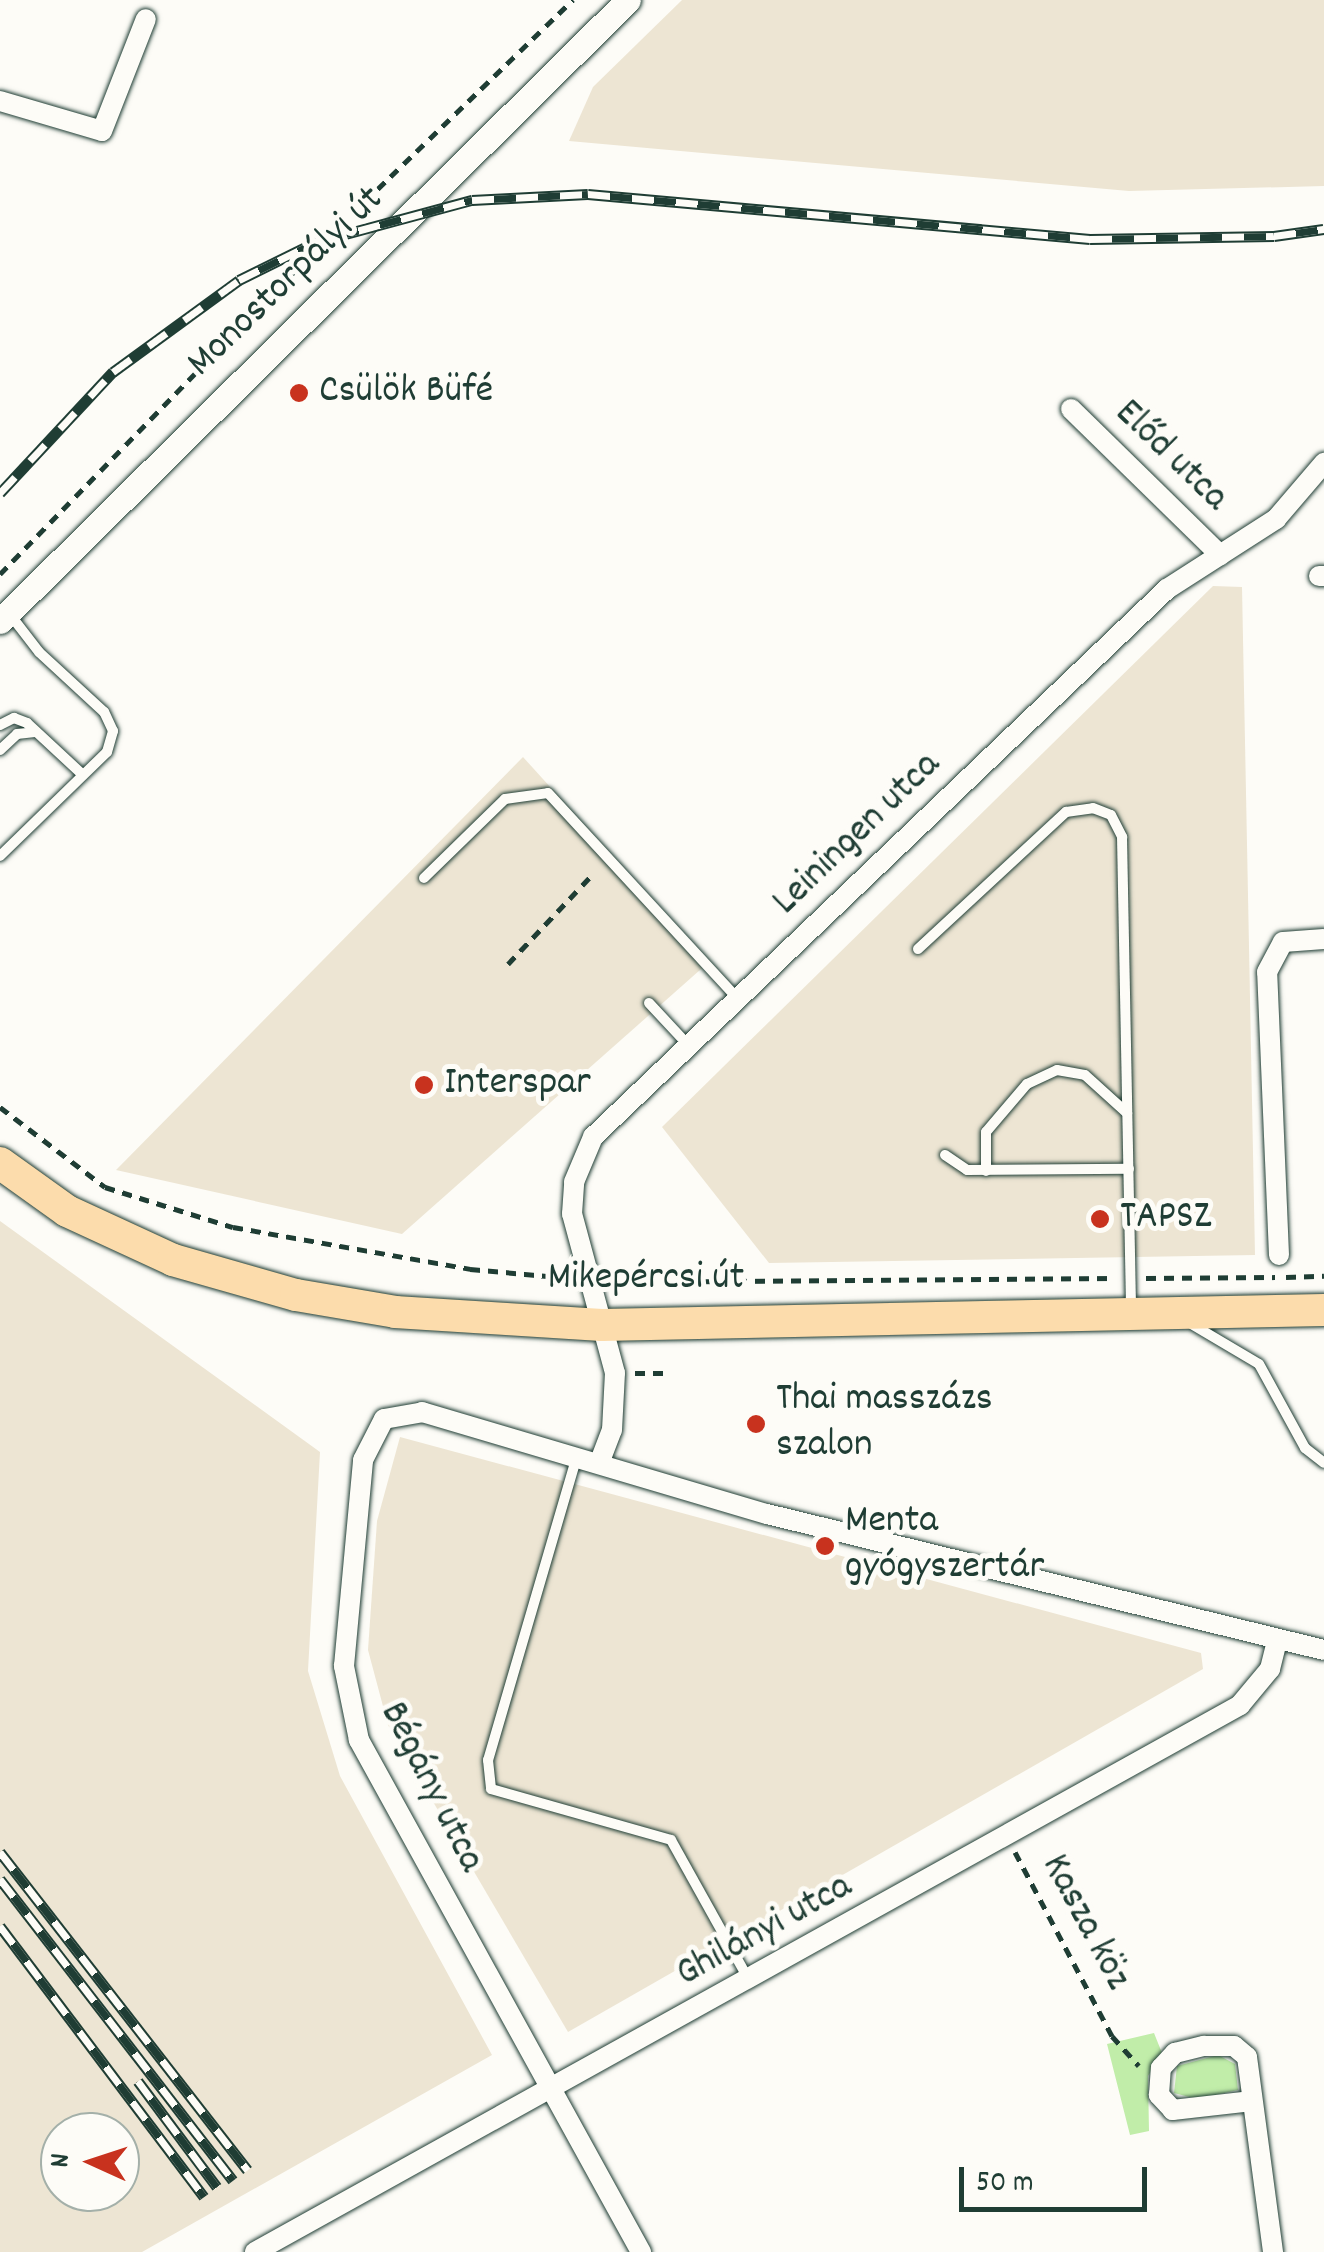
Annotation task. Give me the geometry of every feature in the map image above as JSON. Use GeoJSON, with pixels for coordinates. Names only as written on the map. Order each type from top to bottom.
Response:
{"type":"FeatureCollection","features":[{"type":"Feature","properties":{"kind":"main road","name":"Mikepércsi út"},"geometry":{"type":"LineString","coordinates":[[0,1163],[68,1211],[173,1260],[296,1295],[395,1312],[602,1326],[1324,1310]]}},
{"type":"Feature","properties":{"kind":"street","name":"Monostorpályi út"},"geometry":{"type":"LineString","coordinates":[[3,612],[628,0]]}},
{"type":"Feature","properties":{"kind":"street"},"geometry":{"type":"LineString","coordinates":[[0,101],[102,131],[146,19]]}},
{"type":"Feature","properties":{"kind":"street","name":"Előd utca"},"geometry":{"type":"LineString","coordinates":[[1071,409],[1220,555]]}},
{"type":"Feature","properties":{"kind":"street","name":"Leiningen utca"},"geometry":{"type":"LineString","coordinates":[[600,1461],[612,1430],[615,1373],[586,1280],[572,1214],[581,1159],[593,1137],[1167,590],[1276,519],[1324,463]]}},
{"type":"Feature","properties":{"kind":"street"},"geometry":{"type":"LineString","coordinates":[[1279,1255],[1267,972],[1284,942],[1324,939]]}},
{"type":"Feature","properties":{"kind":"street","name":"Bégány utca"},"geometry":{"type":"LineString","coordinates":[[641,2252],[359,1740],[344,1666],[363,1460],[384,1418],[422,1412],[600,1461],[767,1514],[1324,1650]]}},
{"type":"Feature","properties":{"kind":"street","name":"Ghilányi utca"},"geometry":{"type":"LineString","coordinates":[[255,2252],[555,2090],[1240,1705],[1270,1669],[1276,1640]]}},
{"type":"Feature","properties":{"kind":"street"},"geometry":{"type":"LineString","coordinates":[[1252,2100],[1180,2112],[1163,2103],[1158,2078],[1165,2061],[1184,2049],[1234,2046],[1247,2056],[1273,2252]]}},
{"type":"Feature","properties":{"kind":"lane"},"geometry":{"type":"LineString","coordinates":[[0,856],[107,752],[113,731],[104,712],[39,652],[3,612]]}},
{"type":"Feature","properties":{"kind":"lane"},"geometry":{"type":"LineString","coordinates":[[0,726],[14,718],[36,732],[83,776]]}},
{"type":"Feature","properties":{"kind":"lane"},"geometry":{"type":"LineString","coordinates":[[0,750],[16,734],[36,732]]}},
{"type":"Feature","properties":{"kind":"lane"},"geometry":{"type":"LineString","coordinates":[[424,878],[504,798],[548,793],[738,998]]}},
{"type":"Feature","properties":{"kind":"lane"},"geometry":{"type":"LineString","coordinates":[[918,948],[1066,812],[1093,808],[1111,816],[1122,836],[1131,1315]]}},
{"type":"Feature","properties":{"kind":"lane"},"geometry":{"type":"LineString","coordinates":[[649,1003],[689,1046]]}},
{"type":"Feature","properties":{"kind":"lane"},"geometry":{"type":"LineString","coordinates":[[986,1171],[986,1132],[1028,1084],[1057,1070],[1085,1075],[1128,1114]]}},
{"type":"Feature","properties":{"kind":"lane"},"geometry":{"type":"LineString","coordinates":[[945,1155],[967,1170],[1129,1169]]}},
{"type":"Feature","properties":{"kind":"lane"},"geometry":{"type":"LineString","coordinates":[[1174,1314],[1259,1364],[1305,1448],[1324,1463]]}},
{"type":"Feature","properties":{"kind":"lane"},"geometry":{"type":"LineString","coordinates":[[577,1455],[488,1760],[492,1790],[671,1840],[750,1981]]}},
{"type":"Feature","properties":{"kind":"path"},"geometry":{"type":"LineString","coordinates":[[0,574],[326,239],[572,0]]}},
{"type":"Feature","properties":{"kind":"path"},"geometry":{"type":"LineString","coordinates":[[508,964],[592,876]]}},
{"type":"Feature","properties":{"kind":"path"},"geometry":{"type":"LineString","coordinates":[[0,1107],[106,1187],[233,1227],[470,1269],[586,1280],[1324,1276]]}},
{"type":"Feature","properties":{"kind":"path","name":"Kasza köz"},"geometry":{"type":"LineString","coordinates":[[1007,1836],[1112,2036],[1133,2063],[1158,2078]]}},
{"type":"Feature","properties":{"kind":"shaded area"},"geometry":{"type":"Polygon","coordinates":[[[682,0],[1324,0],[1324,186],[1129,191],[569,141],[593,87],[682,0]]]}},
{"type":"Feature","properties":{"kind":"shaded area"},"geometry":{"type":"Polygon","coordinates":[[[1213,586],[1242,587],[1255,1255],[769,1263],[662,1127],[1213,586]]]}},
{"type":"Feature","properties":{"kind":"shaded area"},"geometry":{"type":"Polygon","coordinates":[[[523,757],[709,962],[402,1234],[116,1170],[523,757]]]}},
{"type":"Feature","properties":{"kind":"shaded area"},"geometry":{"type":"Polygon","coordinates":[[[0,1221],[320,1452],[308,1671],[340,1776],[492,2055],[142,2252],[0,2252],[0,1221]]]}},
{"type":"Feature","properties":{"kind":"shaded area"},"geometry":{"type":"Polygon","coordinates":[[[400,1437],[1201,1653],[1203,1669],[568,2032],[388,1725],[368,1650],[377,1521],[400,1437]]]}},
{"type":"Feature","properties":{"kind":"green space"},"geometry":{"type":"Polygon","coordinates":[[[1154,2033],[1162,2053],[1148,2076],[1149,2131],[1130,2135],[1107,2044],[1154,2033]]]}},
{"type":"Feature","properties":{"kind":"green space"},"geometry":{"type":"Polygon","coordinates":[[[1218,2055],[1235,2064],[1238,2090],[1197,2099],[1174,2093],[1177,2066],[1218,2055]]]}},
{"type":"Feature","properties":{"kind":"railway"},"geometry":{"type":"LineString","coordinates":[[0,493],[113,372],[239,280],[316,242],[472,200],[588,194],[1090,239],[1274,236],[1324,229]]}},
{"type":"Feature","properties":{"kind":"railway"},"geometry":{"type":"LineString","coordinates":[[0,1852],[248,2170]]}},
{"type":"Feature","properties":{"kind":"railway"},"geometry":{"type":"LineString","coordinates":[[0,1879],[233,2180]]}},
{"type":"Feature","properties":{"kind":"railway"},"geometry":{"type":"LineString","coordinates":[[0,1926],[204,2197]]}},
{"type":"Feature","properties":{"kind":"railway"},"geometry":{"type":"LineString","coordinates":[[138,2081],[217,2187]]}},
{"type":"Feature","properties":{"kind":"place","name":"Csülök Büfé"},"geometry":{"type":"Point","coordinates":[299,393]}},
{"type":"Feature","properties":{"kind":"place","name":"Interspar"},"geometry":{"type":"Point","coordinates":[424,1085]}},
{"type":"Feature","properties":{"kind":"place","name":"TAPSZ"},"geometry":{"type":"Point","coordinates":[1100,1219]}},
{"type":"Feature","properties":{"kind":"place","name":"Thai masszázs szalon"},"geometry":{"type":"Point","coordinates":[756,1424]}},
{"type":"Feature","properties":{"kind":"place","name":"Menta gyógyszertár"},"geometry":{"type":"Point","coordinates":[825,1546]}}]}
